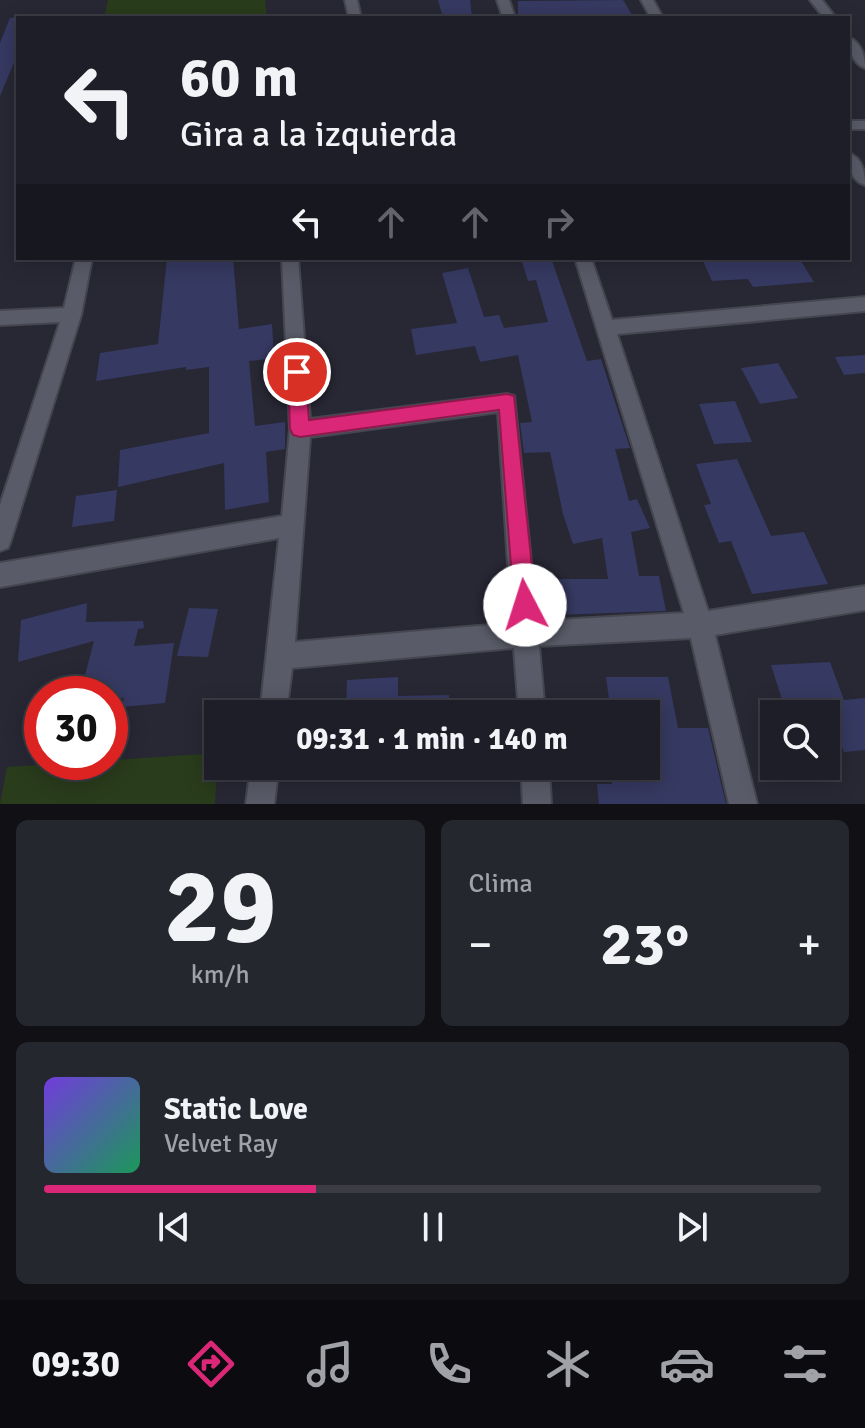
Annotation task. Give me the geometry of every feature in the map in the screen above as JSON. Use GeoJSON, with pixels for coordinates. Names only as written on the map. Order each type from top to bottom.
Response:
{"type":"FeatureCollection","features":[{"type":"Feature","properties":{"kind":"street"},"geometry":{"type":"LineString","coordinates":[[816,0],[828,16]]}},
{"type":"Feature","properties":{"kind":"street"},"geometry":{"type":"LineString","coordinates":[[850,44],[865,64]]}},
{"type":"Feature","properties":{"kind":"street"},"geometry":{"type":"LineString","coordinates":[[850,161],[865,180]]}},
{"type":"Feature","properties":{"kind":"street"},"geometry":{"type":"LineString","coordinates":[[0,540],[72,315],[84,260]]}},
{"type":"Feature","properties":{"kind":"street"},"geometry":{"type":"LineString","coordinates":[[275,700],[300,429],[290,260]]}},
{"type":"Feature","properties":{"kind":"street"},"geometry":{"type":"LineString","coordinates":[[584,260],[700,625],[743,804]]}},
{"type":"Feature","properties":{"kind":"street"},"geometry":{"type":"LineString","coordinates":[[603,328],[865,304]]}},
{"type":"Feature","properties":{"kind":"street"},"geometry":{"type":"LineString","coordinates":[[0,318],[72,315]]}},
{"type":"Feature","properties":{"kind":"street"},"geometry":{"type":"LineString","coordinates":[[300,429],[507,402],[531,700]]}},
{"type":"Feature","properties":{"kind":"street"},"geometry":{"type":"LineString","coordinates":[[0,495],[19,483]]}},
{"type":"Feature","properties":{"kind":"street"},"geometry":{"type":"LineString","coordinates":[[0,575],[292,525]]}},
{"type":"Feature","properties":{"kind":"street"},"geometry":{"type":"LineString","coordinates":[[281,656],[528,634],[700,625],[865,598]]}},
{"type":"Feature","properties":{"kind":"street"},"geometry":{"type":"LineString","coordinates":[[260,804],[263,780]]}},
{"type":"Feature","properties":{"kind":"street"},"geometry":{"type":"LineString","coordinates":[[536,780],[537,804]]}},
{"type":"Feature","properties":{"kind":"green space"},"geometry":{"type":"Polygon","coordinates":[[[108,0],[265,0],[267,16],[104,16],[108,0]]]}},
{"type":"Feature","properties":{"kind":"green space"},"geometry":{"type":"Polygon","coordinates":[[[204,754],[204,780],[216,780],[215,804],[0,804],[7,767],[24,766],[24,780],[128,780],[128,759],[204,754]]]}},
{"type":"Feature","properties":{"kind":"building"},"geometry":{"type":"Polygon","coordinates":[[[438,0],[470,0],[472,16],[442,16],[438,0]]]}},
{"type":"Feature","properties":{"kind":"building"},"geometry":{"type":"Polygon","coordinates":[[[623,0],[633,16],[518,16],[518,1],[623,0]]]}},
{"type":"Feature","properties":{"kind":"building"},"geometry":{"type":"Polygon","coordinates":[[[16,17],[16,58],[0,96],[0,43],[10,18],[16,17]]]}},
{"type":"Feature","properties":{"kind":"building"},"geometry":{"type":"Polygon","coordinates":[[[167,260],[233,260],[239,329],[272,324],[274,358],[249,361],[255,426],[285,422],[285,449],[266,452],[269,502],[225,510],[224,463],[118,487],[120,450],[209,433],[209,367],[186,370],[186,367],[96,381],[100,353],[158,344],[167,260]]]}},
{"type":"Feature","properties":{"kind":"building"},"geometry":{"type":"Polygon","coordinates":[[[522,260],[552,260],[587,361],[601,359],[630,448],[615,449],[629,501],[637,499],[650,528],[631,532],[639,576],[659,576],[666,611],[556,615],[552,579],[608,579],[602,538],[573,544],[563,514],[550,452],[524,453],[520,423],[532,422],[518,355],[480,362],[475,346],[416,355],[411,329],[457,323],[442,273],[468,268],[484,317],[499,315],[504,328],[548,322],[536,280],[528,281],[522,260]]]}},
{"type":"Feature","properties":{"kind":"building"},"geometry":{"type":"Polygon","coordinates":[[[800,260],[814,282],[753,287],[748,279],[712,281],[703,261],[800,260]]]}},
{"type":"Feature","properties":{"kind":"building"},"geometry":{"type":"Polygon","coordinates":[[[865,355],[865,373],[844,375],[835,357],[865,355]]]}},
{"type":"Feature","properties":{"kind":"building"},"geometry":{"type":"Polygon","coordinates":[[[778,363],[798,398],[760,404],[741,368],[778,363]]]}},
{"type":"Feature","properties":{"kind":"building"},"geometry":{"type":"Polygon","coordinates":[[[735,401],[752,442],[714,444],[699,404],[735,401]]]}},
{"type":"Feature","properties":{"kind":"building"},"geometry":{"type":"Polygon","coordinates":[[[737,459],[771,536],[804,532],[828,584],[752,594],[731,541],[719,543],[704,505],[711,504],[696,464],[737,459]]]}},
{"type":"Feature","properties":{"kind":"building"},"geometry":{"type":"Polygon","coordinates":[[[117,490],[114,521],[72,527],[76,496],[117,490]]]}},
{"type":"Feature","properties":{"kind":"building"},"geometry":{"type":"Polygon","coordinates":[[[87,603],[86,622],[143,621],[144,628],[138,629],[134,646],[174,643],[165,703],[128,706],[128,676],[85,676],[94,641],[18,662],[21,620],[87,603]]]}},
{"type":"Feature","properties":{"kind":"building"},"geometry":{"type":"Polygon","coordinates":[[[189,608],[218,609],[208,657],[177,656],[189,608]]]}},
{"type":"Feature","properties":{"kind":"building"},"geometry":{"type":"Polygon","coordinates":[[[830,662],[844,700],[865,698],[865,750],[844,752],[840,741],[840,700],[782,700],[771,665],[830,662]]]}},
{"type":"Feature","properties":{"kind":"building"},"geometry":{"type":"Polygon","coordinates":[[[398,677],[398,696],[449,695],[449,700],[346,700],[347,680],[398,677]]]}},
{"type":"Feature","properties":{"kind":"building"},"geometry":{"type":"Polygon","coordinates":[[[606,677],[668,677],[678,728],[708,728],[726,804],[599,804],[597,784],[612,784],[612,780],[660,780],[660,700],[609,700],[606,677]]]}},
{"type":"Feature","properties":{"kind":"route"},"geometry":{"type":"LineString","coordinates":[[297,372],[300,429],[507,402],[525,605]]}}]}
